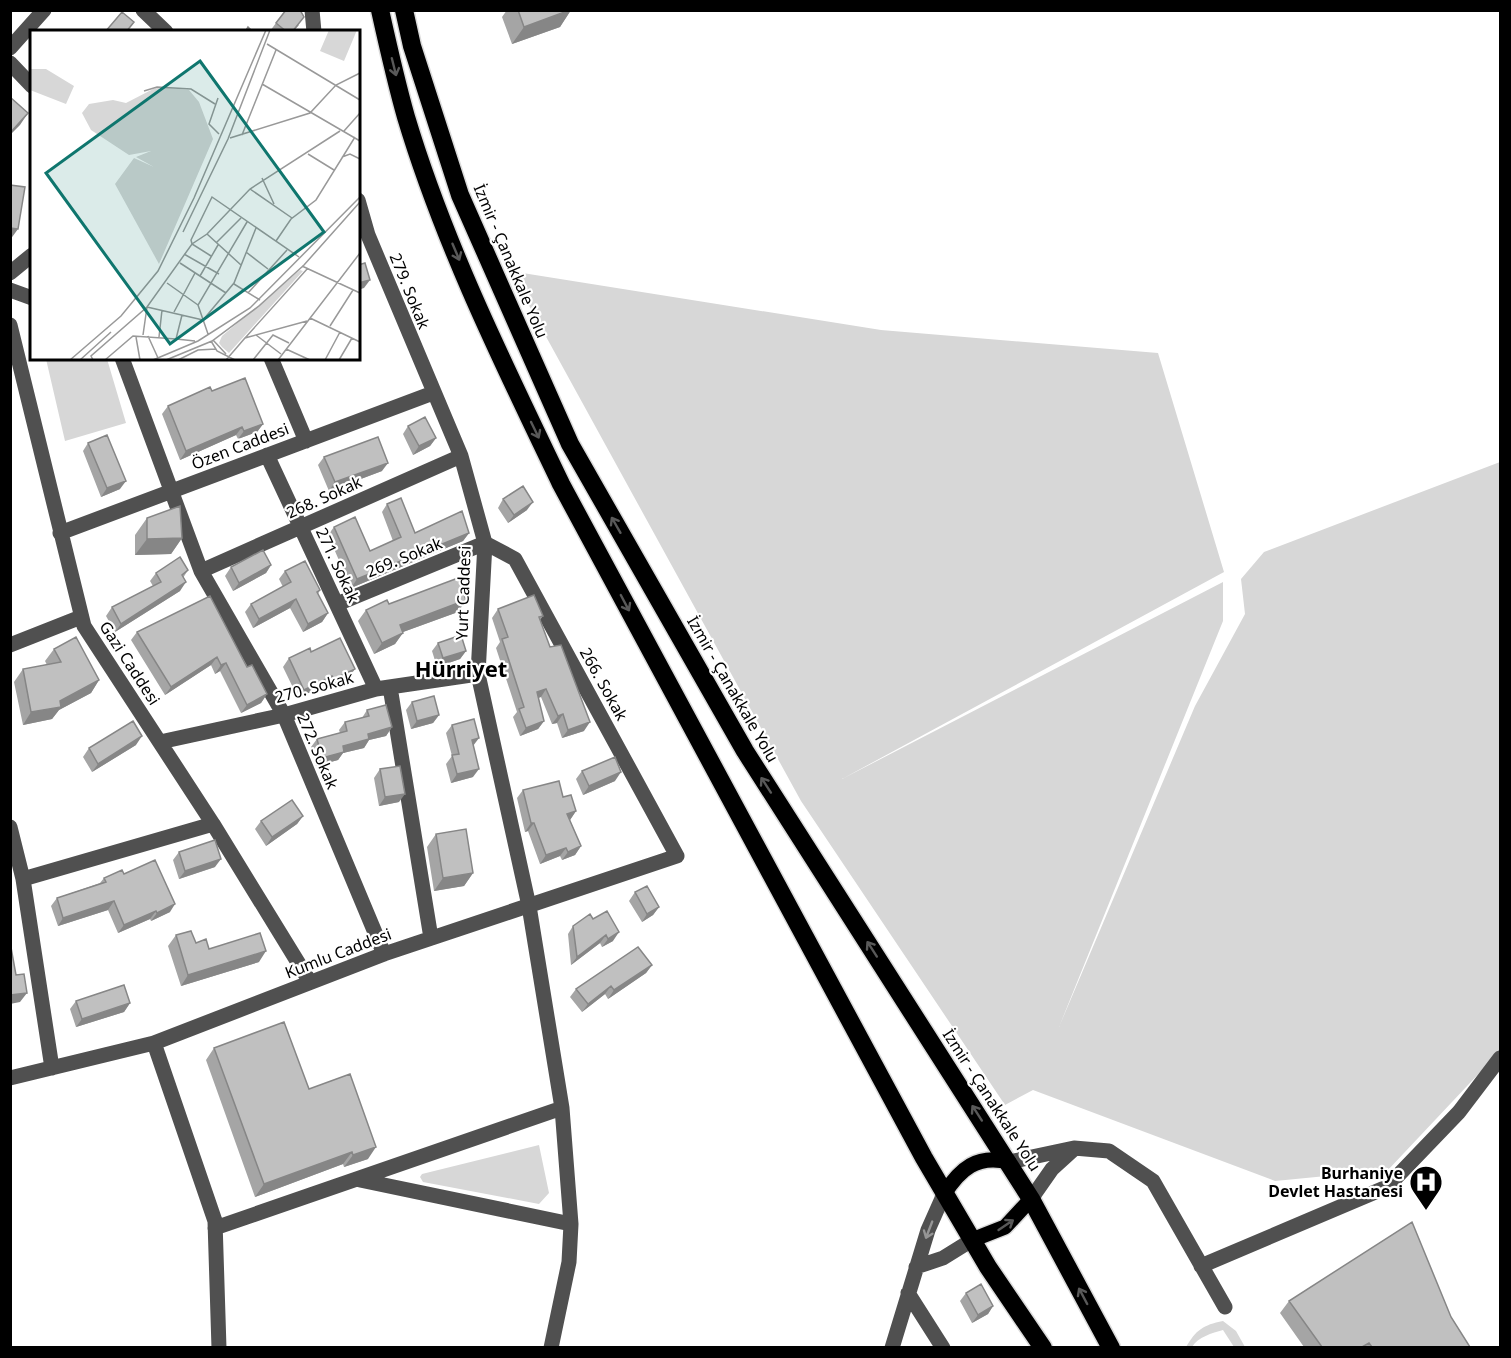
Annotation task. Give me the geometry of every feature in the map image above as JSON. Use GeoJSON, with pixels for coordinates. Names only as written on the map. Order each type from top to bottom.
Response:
{"type":"FeatureCollection","features":[{"type":"Feature","properties":{"kind":"highway"},"geometry":{"type":"LineString","coordinates":[[380,10],[406,117],[450,239],[516,392],[627,607],[944,1194],[1043,1347]]}},
{"type":"Feature","properties":{"kind":"highway","name":"İzmir - Çanakkale Yolu"},"geometry":{"type":"LineString","coordinates":[[404,10],[412,46],[464,205],[570,444],[744,751],[1032,1199],[1111,1347]]}},
{"type":"Feature","properties":{"kind":"main road"},"geometry":{"type":"LineString","coordinates":[[944,1194],[956,1176],[971,1163],[991,1159],[1009,1162]]}},
{"type":"Feature","properties":{"kind":"main road"},"geometry":{"type":"LineString","coordinates":[[972,1240],[1005,1227],[1032,1199]]}},
{"type":"Feature","properties":{"kind":"street"},"geometry":{"type":"LineString","coordinates":[[10,48],[44,10]]}},
{"type":"Feature","properties":{"kind":"street"},"geometry":{"type":"LineString","coordinates":[[143,10],[164,30]]}},
{"type":"Feature","properties":{"kind":"street"},"geometry":{"type":"LineString","coordinates":[[298,10],[310,24]]}},
{"type":"Feature","properties":{"kind":"street"},"geometry":{"type":"LineString","coordinates":[[10,63],[30,84]]}},
{"type":"Feature","properties":{"kind":"street","name":"279. Sokak"},"geometry":{"type":"LineString","coordinates":[[360,214],[363,236],[433,393]]}},
{"type":"Feature","properties":{"kind":"street"},"geometry":{"type":"LineString","coordinates":[[10,273],[30,257]]}},
{"type":"Feature","properties":{"kind":"street"},"geometry":{"type":"LineString","coordinates":[[10,290],[30,297]]}},
{"type":"Feature","properties":{"kind":"street","name":"Gazi Caddesi"},"geometry":{"type":"LineString","coordinates":[[10,325],[84,626],[213,824],[310,982]]}},
{"type":"Feature","properties":{"kind":"street","name":"272. Sokak"},"geometry":{"type":"LineString","coordinates":[[123,360],[201,571],[284,715],[384,954]]}},
{"type":"Feature","properties":{"kind":"street"},"geometry":{"type":"LineString","coordinates":[[272,360],[306,441]]}},
{"type":"Feature","properties":{"kind":"street","name":"Özen Caddesi"},"geometry":{"type":"LineString","coordinates":[[60,533],[433,393]]}},
{"type":"Feature","properties":{"kind":"street","name":"Yurt Caddesi"},"geometry":{"type":"LineString","coordinates":[[433,393],[461,456],[485,543],[478,674],[529,906],[562,1108],[571,1224],[569,1262],[551,1347]]}},
{"type":"Feature","properties":{"kind":"street","name":"271. Sokak"},"geometry":{"type":"LineString","coordinates":[[267,455],[337,604],[383,688],[431,938]]}},
{"type":"Feature","properties":{"kind":"street","name":"268. Sokak"},"geometry":{"type":"LineString","coordinates":[[201,571],[461,456]]}},
{"type":"Feature","properties":{"kind":"street","name":"269. Sokak"},"geometry":{"type":"LineString","coordinates":[[337,604],[485,543]]}},
{"type":"Feature","properties":{"kind":"street","name":"266. Sokak"},"geometry":{"type":"LineString","coordinates":[[485,543],[515,559],[677,856]]}},
{"type":"Feature","properties":{"kind":"street"},"geometry":{"type":"LineString","coordinates":[[10,645],[81,616]]}},
{"type":"Feature","properties":{"kind":"street","name":"270. Sokak"},"geometry":{"type":"LineString","coordinates":[[160,742],[284,715],[383,688],[478,674]]}},
{"type":"Feature","properties":{"kind":"street"},"geometry":{"type":"LineString","coordinates":[[23,879],[213,824]]}},
{"type":"Feature","properties":{"kind":"street"},"geometry":{"type":"LineString","coordinates":[[10,827],[23,879],[52,1068]]}},
{"type":"Feature","properties":{"kind":"street","name":"Kumlu Caddesi"},"geometry":{"type":"LineString","coordinates":[[10,1078],[154,1043],[384,954],[677,856]]}},
{"type":"Feature","properties":{"kind":"street"},"geometry":{"type":"LineString","coordinates":[[154,1043],[215,1228],[219,1347]]}},
{"type":"Feature","properties":{"kind":"street"},"geometry":{"type":"LineString","coordinates":[[1201,1266],[1387,1187],[1459,1112],[1500,1058]]}},
{"type":"Feature","properties":{"kind":"street"},"geometry":{"type":"LineString","coordinates":[[215,1228],[562,1108]]}},
{"type":"Feature","properties":{"kind":"street"},"geometry":{"type":"LineString","coordinates":[[1032,1199],[1052,1168],[1074,1148]]}},
{"type":"Feature","properties":{"kind":"street"},"geometry":{"type":"LineString","coordinates":[[1009,1162],[1074,1148],[1109,1151],[1153,1181],[1225,1307]]}},
{"type":"Feature","properties":{"kind":"street"},"geometry":{"type":"LineString","coordinates":[[358,1180],[571,1224]]}},
{"type":"Feature","properties":{"kind":"street"},"geometry":{"type":"LineString","coordinates":[[892,1347],[916,1267],[944,1194]]}},
{"type":"Feature","properties":{"kind":"street"},"geometry":{"type":"LineString","coordinates":[[916,1267],[943,1258],[972,1240]]}},
{"type":"Feature","properties":{"kind":"street"},"geometry":{"type":"LineString","coordinates":[[908,1293],[943,1347]]}},
{"type":"Feature","properties":{"kind":"shaded area"},"geometry":{"type":"Polygon","coordinates":[[[510,271],[881,330],[1158,353],[1224,572],[842,779],[1223,582],[1223,621],[1059,1027],[1195,706],[1245,614],[1241,579],[1264,552],[1500,462],[1500,1051],[1388,1170],[1275,1181],[1033,1090],[1005,1105],[801,801],[510,271]]]}},
{"type":"Feature","properties":{"kind":"shaded area"},"geometry":{"type":"Polygon","coordinates":[[[46,360],[107,360],[126,423],[65,441],[46,360]]]}},
{"type":"Feature","properties":{"kind":"shaded area"},"geometry":{"type":"Polygon","coordinates":[[[539,1145],[549,1193],[539,1204],[423,1182],[420,1177],[422,1174],[539,1145]]]}},
{"type":"Feature","properties":{"kind":"shaded area"},"geometry":{"type":"Polygon","coordinates":[[[1223,1321],[1236,1331],[1245,1347],[1234,1347],[1223,1330],[1202,1338],[1192,1347],[1186,1347],[1201,1329],[1223,1321]]]}},
{"type":"Feature","properties":{"kind":"building"},"geometry":{"type":"Polygon","coordinates":[[[286,10],[300,10],[304,17],[294,30],[285,30],[276,23],[286,10]]]}},
{"type":"Feature","properties":{"kind":"building"},"geometry":{"type":"Polygon","coordinates":[[[518,10],[570,10],[524,27],[518,10]]]}},
{"type":"Feature","properties":{"kind":"building"},"geometry":{"type":"Polygon","coordinates":[[[122,12],[134,22],[128,30],[107,30],[122,12]]]}},
{"type":"Feature","properties":{"kind":"building"},"geometry":{"type":"Polygon","coordinates":[[[10,97],[28,113],[10,133],[10,97]]]}},
{"type":"Feature","properties":{"kind":"building"},"geometry":{"type":"Polygon","coordinates":[[[10,185],[25,187],[18,229],[10,228],[10,185]]]}},
{"type":"Feature","properties":{"kind":"building"},"geometry":{"type":"Polygon","coordinates":[[[365,263],[370,280],[360,282],[360,264],[365,263]]]}},
{"type":"Feature","properties":{"kind":"building"},"geometry":{"type":"Polygon","coordinates":[[[245,378],[263,424],[244,431],[242,427],[186,451],[168,406],[210,387],[212,391],[245,378]]]}},
{"type":"Feature","properties":{"kind":"building"},"geometry":{"type":"Polygon","coordinates":[[[425,417],[436,438],[419,446],[408,426],[425,417]]]}},
{"type":"Feature","properties":{"kind":"building"},"geometry":{"type":"Polygon","coordinates":[[[107,435],[126,481],[107,488],[88,443],[107,435]]]}},
{"type":"Feature","properties":{"kind":"building"},"geometry":{"type":"Polygon","coordinates":[[[378,437],[388,463],[335,482],[324,457],[378,437]]]}},
{"type":"Feature","properties":{"kind":"building"},"geometry":{"type":"Polygon","coordinates":[[[523,486],[533,502],[514,515],[503,499],[523,486]]]}},
{"type":"Feature","properties":{"kind":"building"},"geometry":{"type":"Polygon","coordinates":[[[401,498],[415,533],[462,511],[469,533],[357,579],[334,527],[355,517],[370,551],[401,537],[387,504],[401,498]]]}},
{"type":"Feature","properties":{"kind":"building"},"geometry":{"type":"Polygon","coordinates":[[[180,506],[182,538],[147,539],[147,518],[180,506]]]}},
{"type":"Feature","properties":{"kind":"building"},"geometry":{"type":"Polygon","coordinates":[[[263,550],[271,565],[239,583],[231,567],[263,550]]]}},
{"type":"Feature","properties":{"kind":"building"},"geometry":{"type":"Polygon","coordinates":[[[180,557],[188,570],[182,575],[186,582],[121,624],[112,607],[161,582],[156,573],[180,557]]]}},
{"type":"Feature","properties":{"kind":"building"},"geometry":{"type":"Polygon","coordinates":[[[305,561],[320,590],[317,592],[328,613],[308,624],[296,599],[259,619],[251,604],[291,582],[285,571],[305,561]]]}},
{"type":"Feature","properties":{"kind":"building"},"geometry":{"type":"Polygon","coordinates":[[[458,578],[466,600],[400,625],[403,633],[382,643],[366,610],[387,600],[389,604],[458,578]]]}},
{"type":"Feature","properties":{"kind":"building"},"geometry":{"type":"Polygon","coordinates":[[[534,595],[543,616],[539,617],[550,647],[561,645],[590,722],[568,730],[563,714],[558,716],[546,689],[537,692],[544,721],[526,728],[519,709],[524,707],[502,639],[508,637],[498,609],[534,595]]]}},
{"type":"Feature","properties":{"kind":"building"},"geometry":{"type":"Polygon","coordinates":[[[210,596],[247,667],[252,665],[267,694],[247,705],[226,663],[221,665],[217,657],[171,687],[137,632],[210,596]]]}},
{"type":"Feature","properties":{"kind":"building"},"geometry":{"type":"Polygon","coordinates":[[[461,635],[466,651],[443,658],[438,643],[461,635]]]}},
{"type":"Feature","properties":{"kind":"building"},"geometry":{"type":"Polygon","coordinates":[[[76,637],[99,680],[60,701],[61,707],[31,712],[23,669],[61,662],[54,649],[76,637]]]}},
{"type":"Feature","properties":{"kind":"building"},"geometry":{"type":"Polygon","coordinates":[[[340,638],[355,669],[334,679],[332,676],[304,690],[289,658],[310,648],[311,652],[340,638]]]}},
{"type":"Feature","properties":{"kind":"building"},"geometry":{"type":"Polygon","coordinates":[[[434,696],[439,715],[417,721],[412,702],[434,696]]]}},
{"type":"Feature","properties":{"kind":"building"},"geometry":{"type":"Polygon","coordinates":[[[386,705],[392,727],[368,734],[369,739],[343,746],[344,752],[322,758],[317,739],[347,731],[345,722],[369,716],[367,710],[386,705]]]}},
{"type":"Feature","properties":{"kind":"building"},"geometry":{"type":"Polygon","coordinates":[[[474,719],[479,738],[472,740],[479,769],[457,774],[452,755],[459,754],[452,725],[474,719]]]}},
{"type":"Feature","properties":{"kind":"building"},"geometry":{"type":"Polygon","coordinates":[[[133,721],[142,736],[98,764],[89,748],[133,721]]]}},
{"type":"Feature","properties":{"kind":"building"},"geometry":{"type":"Polygon","coordinates":[[[615,757],[621,772],[589,786],[582,771],[615,757]]]}},
{"type":"Feature","properties":{"kind":"building"},"geometry":{"type":"Polygon","coordinates":[[[400,766],[405,794],[385,797],[380,769],[400,766]]]}},
{"type":"Feature","properties":{"kind":"building"},"geometry":{"type":"Polygon","coordinates":[[[559,781],[563,797],[571,795],[576,811],[567,814],[581,846],[568,852],[566,848],[546,855],[534,823],[531,823],[523,790],[559,781]]]}},
{"type":"Feature","properties":{"kind":"building"},"geometry":{"type":"Polygon","coordinates":[[[292,800],[303,816],[272,837],[261,821],[292,800]]]}},
{"type":"Feature","properties":{"kind":"building"},"geometry":{"type":"Polygon","coordinates":[[[466,829],[473,873],[443,878],[436,834],[466,829]]]}},
{"type":"Feature","properties":{"kind":"building"},"geometry":{"type":"Polygon","coordinates":[[[215,840],[221,859],[185,871],[179,852],[215,840]]]}},
{"type":"Feature","properties":{"kind":"building"},"geometry":{"type":"Polygon","coordinates":[[[155,860],[175,904],[124,925],[114,901],[63,918],[57,898],[106,882],[104,878],[122,870],[124,874],[155,860]]]}},
{"type":"Feature","properties":{"kind":"building"},"geometry":{"type":"Polygon","coordinates":[[[647,886],[659,907],[647,914],[635,892],[647,886]]]}},
{"type":"Feature","properties":{"kind":"building"},"geometry":{"type":"Polygon","coordinates":[[[607,911],[619,932],[608,939],[606,935],[577,957],[573,926],[590,914],[593,919],[607,911]]]}},
{"type":"Feature","properties":{"kind":"building"},"geometry":{"type":"Polygon","coordinates":[[[191,931],[196,943],[206,939],[209,949],[260,933],[266,951],[188,975],[176,935],[191,931]]]}},
{"type":"Feature","properties":{"kind":"building"},"geometry":{"type":"Polygon","coordinates":[[[10,942],[16,975],[24,974],[27,993],[10,995],[10,942]]]}},
{"type":"Feature","properties":{"kind":"building"},"geometry":{"type":"Polygon","coordinates":[[[638,947],[652,965],[614,990],[611,986],[588,1004],[576,989],[638,947]]]}},
{"type":"Feature","properties":{"kind":"building"},"geometry":{"type":"Polygon","coordinates":[[[124,985],[130,1003],[82,1019],[76,1001],[124,985]]]}},
{"type":"Feature","properties":{"kind":"building"},"geometry":{"type":"Polygon","coordinates":[[[284,1022],[309,1089],[350,1074],[376,1147],[353,1155],[352,1152],[264,1184],[214,1048],[284,1022]]]}},
{"type":"Feature","properties":{"kind":"building","name":"Burhaniye Devlet Hastanesi"},"geometry":{"type":"Polygon","coordinates":[[[1412,1222],[1451,1317],[1470,1347],[1372,1347],[1369,1343],[1362,1347],[1322,1347],[1289,1301],[1412,1222]]]}},
{"type":"Feature","properties":{"kind":"building"},"geometry":{"type":"Polygon","coordinates":[[[981,1284],[993,1306],[978,1315],[966,1293],[981,1284]]]}},
{"type":"Feature","properties":{"kind":"place","name":"Burhaniye Devlet Hastanesi"},"geometry":{"type":"Point","coordinates":[1426,1211]}},
{"type":"Feature","properties":{"kind":"district","name":"Hürriyet"},"geometry":{"type":"Point","coordinates":[461,668]}}]}
